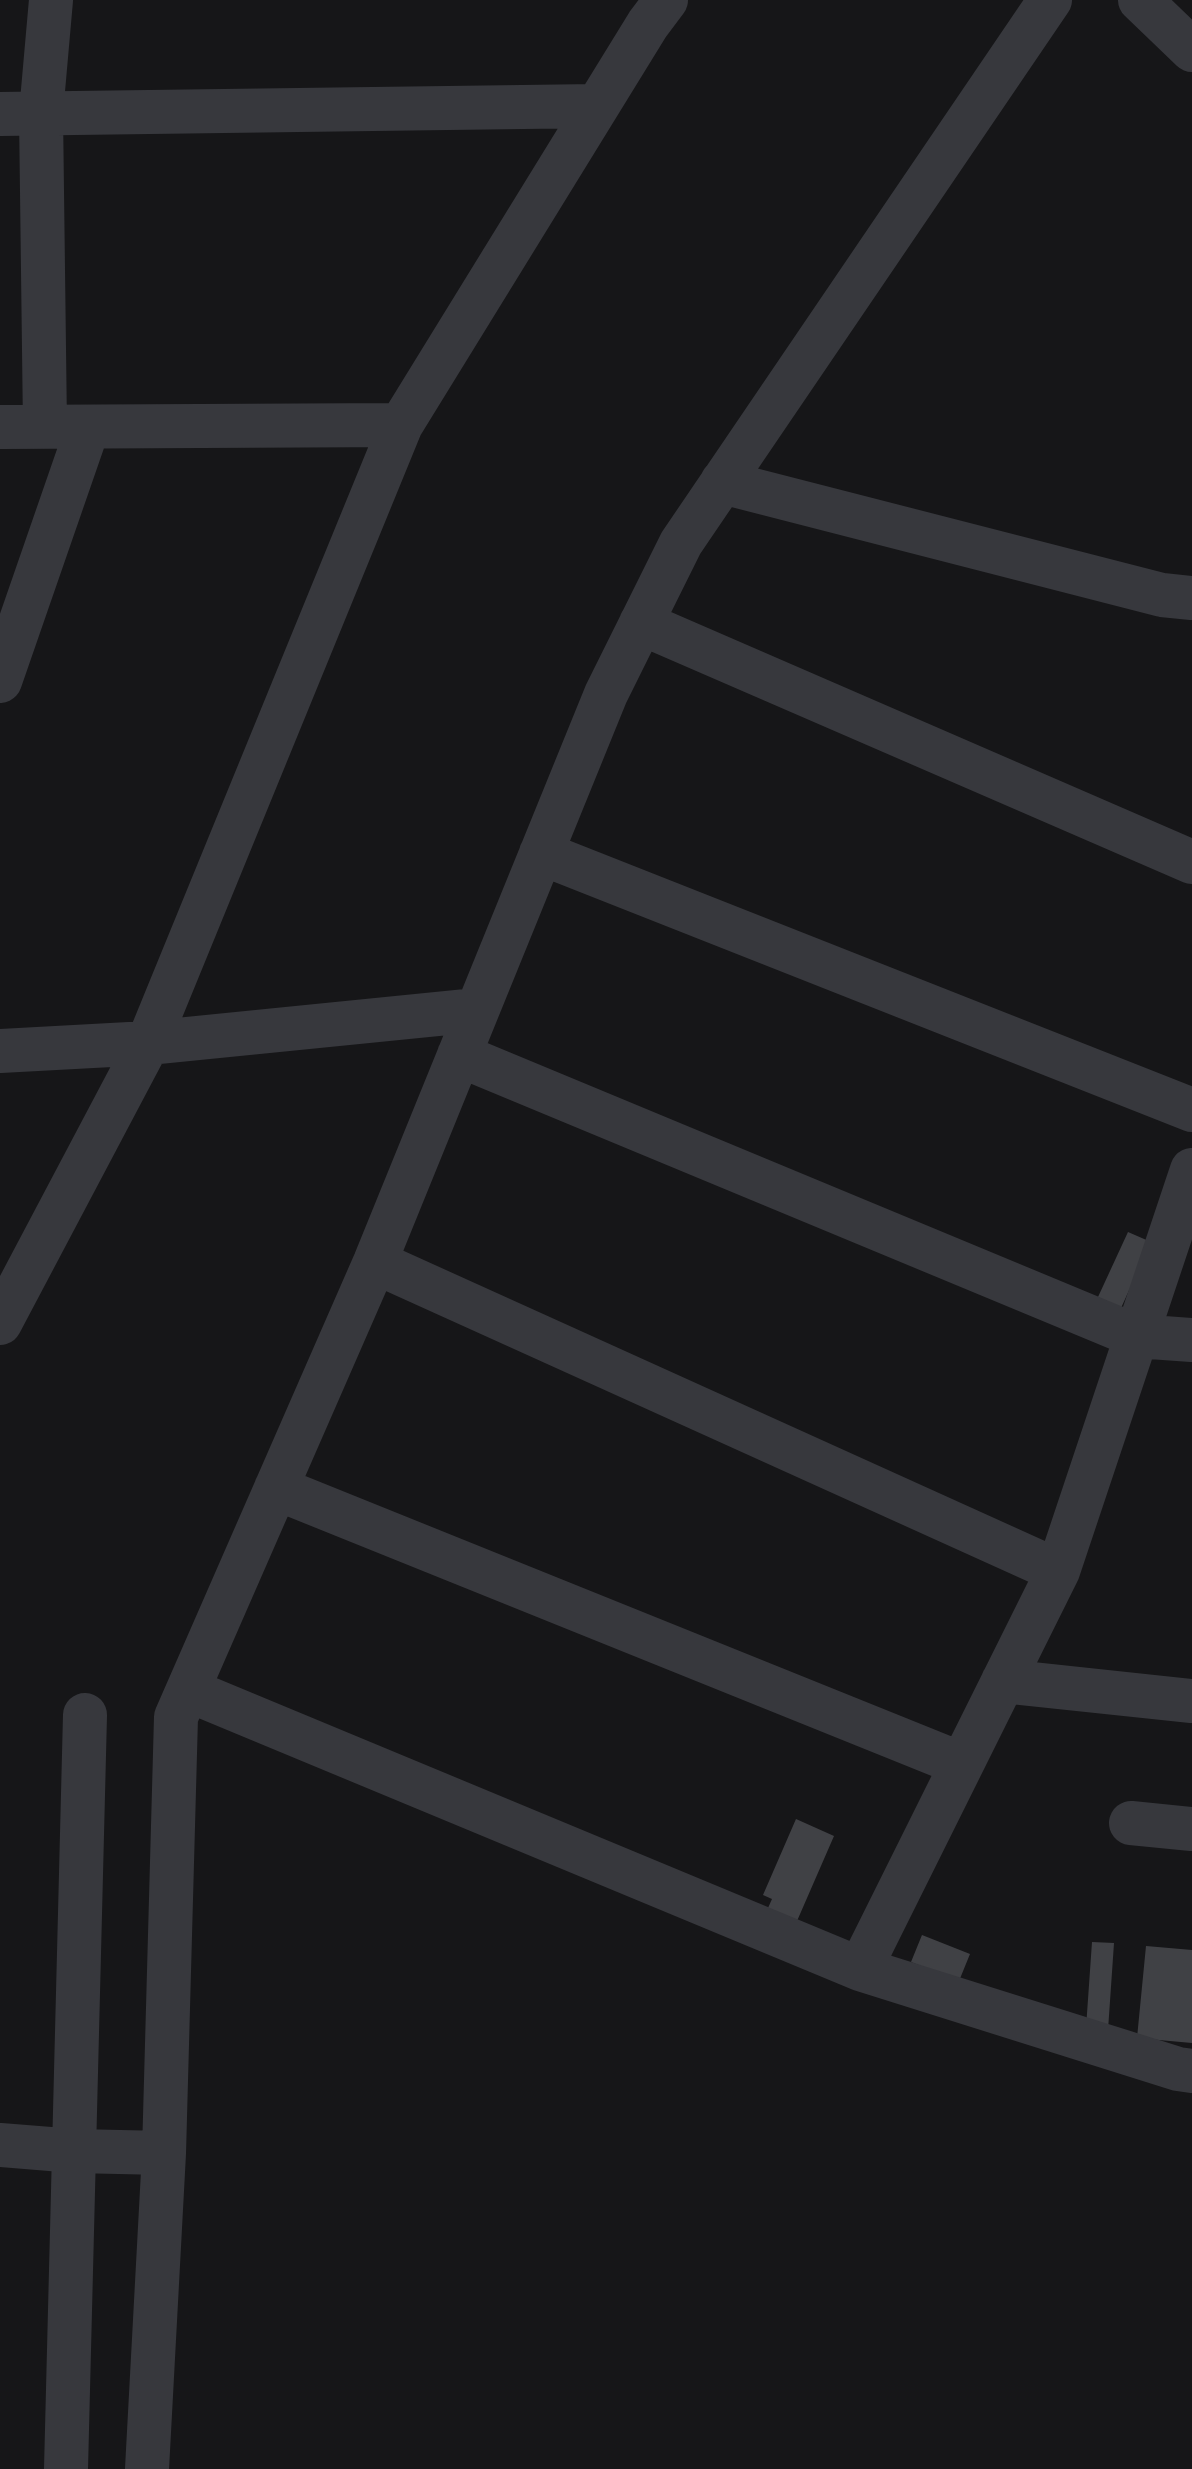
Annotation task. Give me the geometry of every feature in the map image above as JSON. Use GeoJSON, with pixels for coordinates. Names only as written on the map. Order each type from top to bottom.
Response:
{"type":"FeatureCollection","features":[{"type":"Feature","properties":{"kind":"street"},"geometry":{"type":"LineString","coordinates":[[45,427],[20,113],[51,0]]}},
{"type":"Feature","properties":{"kind":"street"},"geometry":{"type":"LineString","coordinates":[[0,1323],[148,1043],[401,425],[648,24],[666,0]]}},
{"type":"Feature","properties":{"kind":"street"},"geometry":{"type":"LineString","coordinates":[[147,2469],[164,2153],[176,1717],[375,1262],[606,694],[681,543],[1050,0]]}},
{"type":"Feature","properties":{"kind":"street"},"geometry":{"type":"LineString","coordinates":[[1140,0],[1192,50]]}},
{"type":"Feature","properties":{"kind":"street"},"geometry":{"type":"LineString","coordinates":[[20,113],[597,106]]}},
{"type":"Feature","properties":{"kind":"street"},"geometry":{"type":"LineString","coordinates":[[0,427],[401,425]]}},
{"type":"Feature","properties":{"kind":"street"},"geometry":{"type":"LineString","coordinates":[[0,681],[88,427]]}},
{"type":"Feature","properties":{"kind":"street"},"geometry":{"type":"LineString","coordinates":[[722,482],[1177,596],[1192,562]]}},
{"type":"Feature","properties":{"kind":"street"},"geometry":{"type":"LineString","coordinates":[[641,623],[1192,862]]}},
{"type":"Feature","properties":{"kind":"street"},"geometry":{"type":"LineString","coordinates":[[541,853],[1192,1110]]}},
{"type":"Feature","properties":{"kind":"street"},"geometry":{"type":"LineString","coordinates":[[0,1051],[148,1043],[477,1010]]}},
{"type":"Feature","properties":{"kind":"street"},"geometry":{"type":"LineString","coordinates":[[459,1055],[1136,1336],[1192,1340]]}},
{"type":"Feature","properties":{"kind":"street"},"geometry":{"type":"LineString","coordinates":[[860,1969],[1058,1571],[1192,1170]]}},
{"type":"Feature","properties":{"kind":"street"},"geometry":{"type":"LineString","coordinates":[[375,1262],[1058,1571]]}},
{"type":"Feature","properties":{"kind":"street"},"geometry":{"type":"LineString","coordinates":[[276,1488],[961,1764]]}},
{"type":"Feature","properties":{"kind":"street"},"geometry":{"type":"LineString","coordinates":[[1003,1681],[1192,1701]]}},
{"type":"Feature","properties":{"kind":"street"},"geometry":{"type":"LineString","coordinates":[[188,1690],[860,1969],[1192,2071]]}},
{"type":"Feature","properties":{"kind":"street"},"geometry":{"type":"LineString","coordinates":[[66,2469],[85,1715]]}},
{"type":"Feature","properties":{"kind":"street"},"geometry":{"type":"LineString","coordinates":[[1131,1823],[1192,1829]]}},
{"type":"Feature","properties":{"kind":"street"},"geometry":{"type":"LineString","coordinates":[[0,2145],[164,2153]]}},
{"type":"Feature","properties":{"kind":"building"},"geometry":{"type":"Polygon","coordinates":[[[1128,1232],[1151,1242],[1121,1308],[1098,1297],[1128,1232]]]}},
{"type":"Feature","properties":{"kind":"building"},"geometry":{"type":"Polygon","coordinates":[[[796,1819],[834,1836],[797,1921],[768,1908],[772,1899],[763,1895],[796,1819]]]}},
{"type":"Feature","properties":{"kind":"building"},"geometry":{"type":"Polygon","coordinates":[[[922,1935],[970,1954],[959,1981],[911,1962],[922,1935]]]}},
{"type":"Feature","properties":{"kind":"building"},"geometry":{"type":"Polygon","coordinates":[[[1092,1942],[1114,1943],[1108,2030],[1086,2028],[1092,1942]]]}},
{"type":"Feature","properties":{"kind":"building"},"geometry":{"type":"Polygon","coordinates":[[[1146,1946],[1192,1950],[1192,2043],[1137,2038],[1146,1946]]]}}]}
